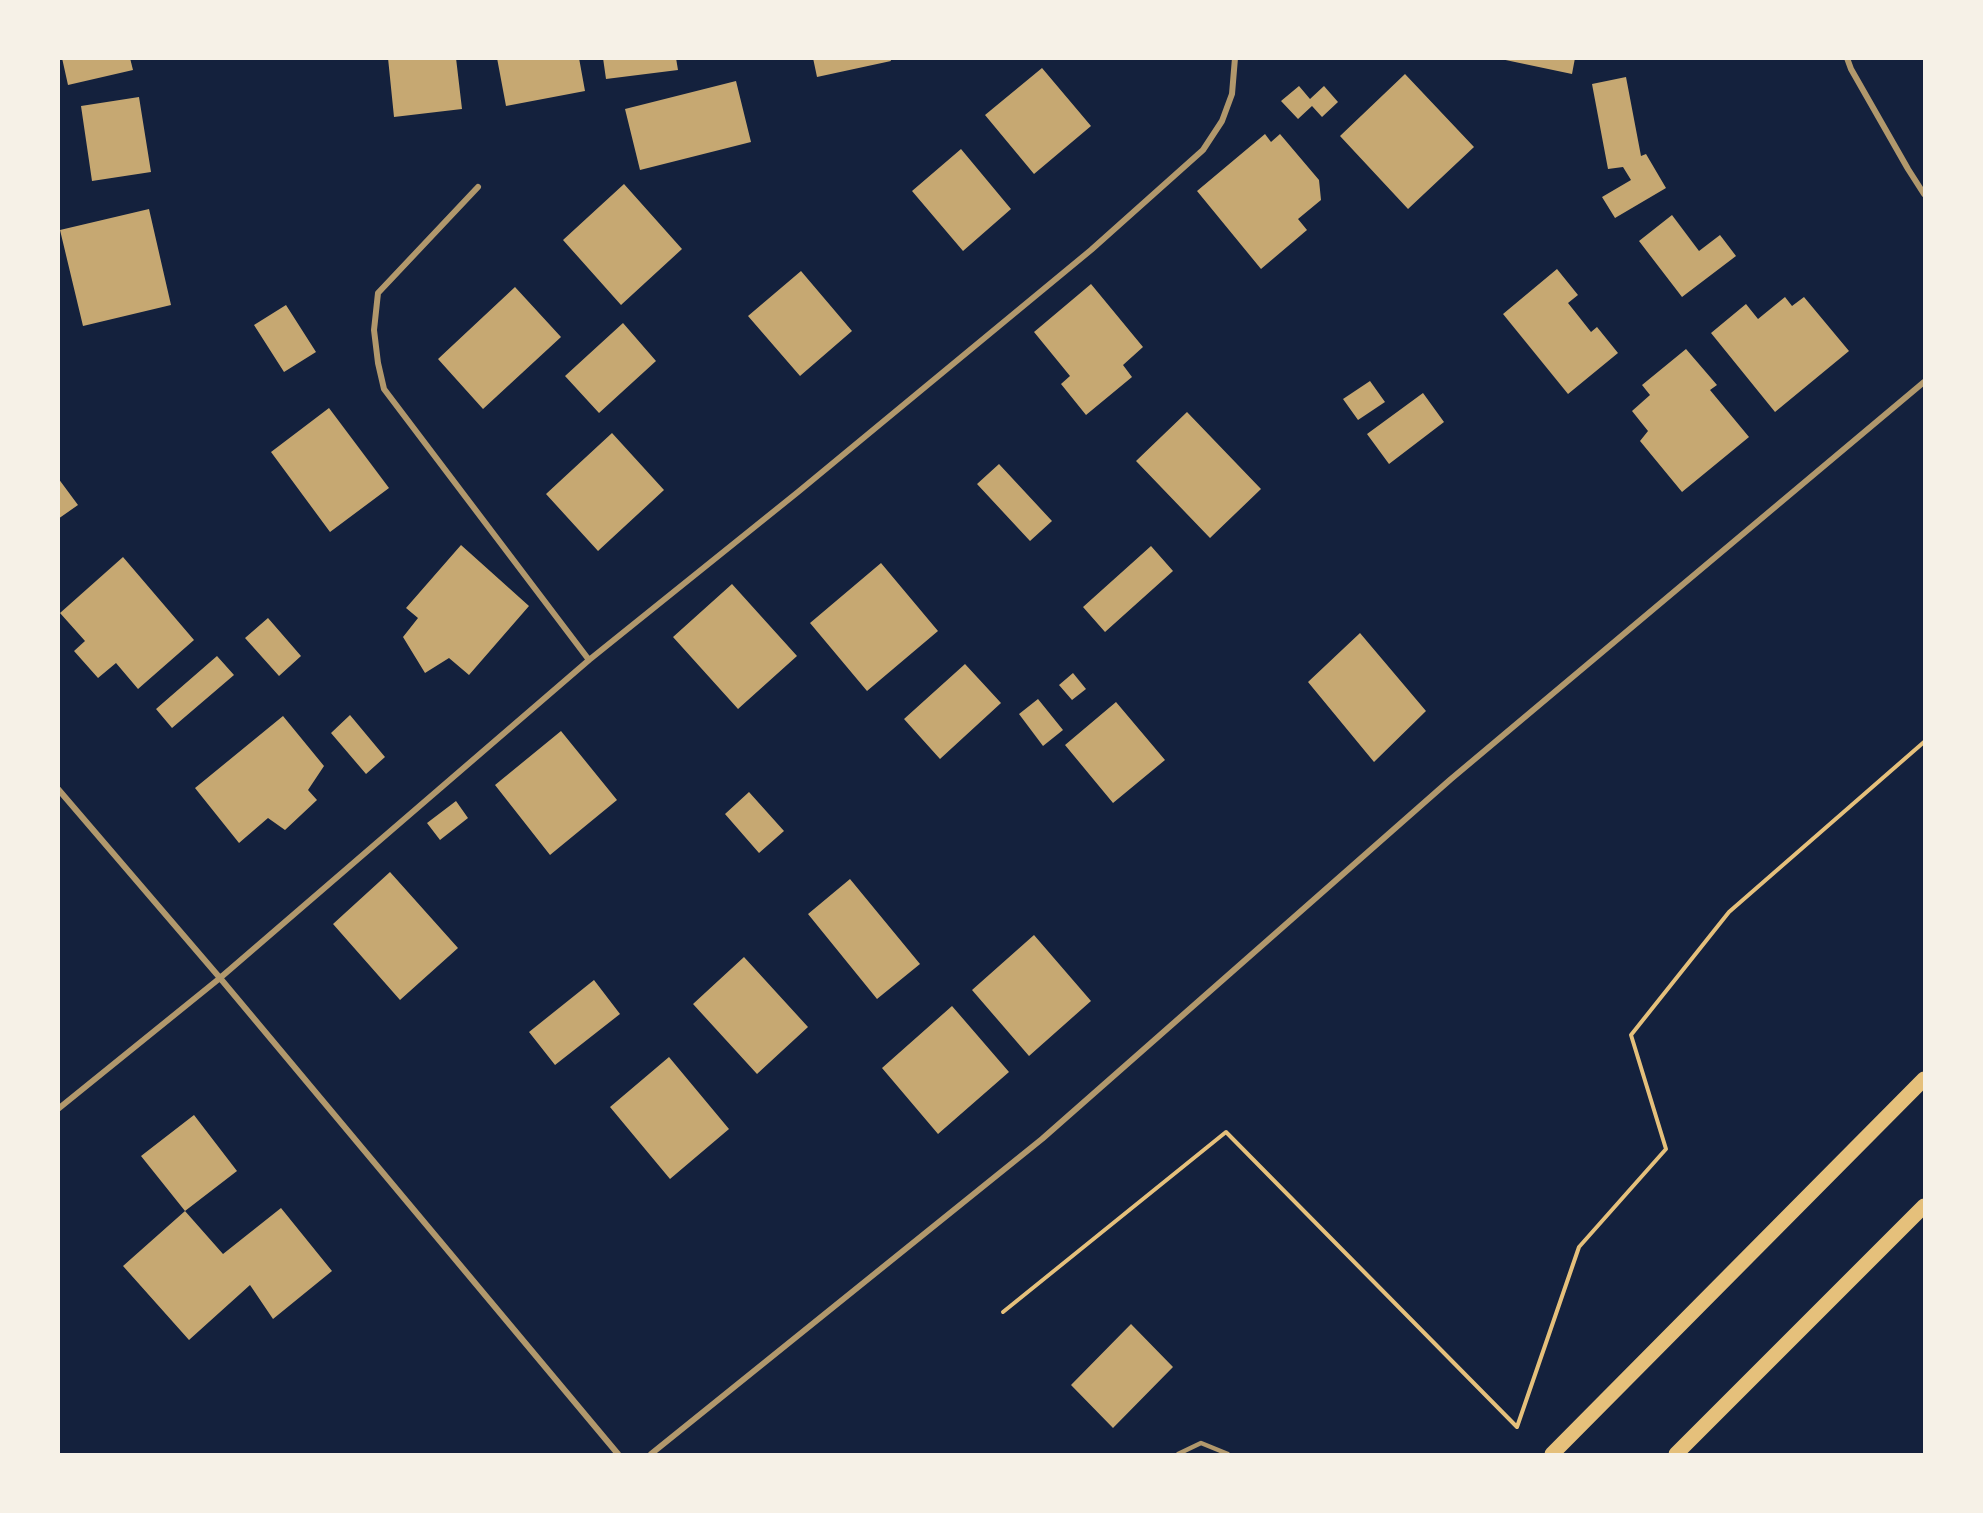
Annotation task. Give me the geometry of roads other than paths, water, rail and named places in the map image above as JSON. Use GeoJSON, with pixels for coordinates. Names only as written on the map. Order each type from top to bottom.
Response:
{"type":"FeatureCollection","features":[{"type":"Feature","properties":{"kind":"main road"},"geometry":{"type":"LineString","coordinates":[[1552,1455],[1924,1079]]}},
{"type":"Feature","properties":{"kind":"main road"},"geometry":{"type":"LineString","coordinates":[[1676,1455],[1924,1206]]}},
{"type":"Feature","properties":{"kind":"street"},"geometry":{"type":"LineString","coordinates":[[58,1109],[220,978],[589,660],[1082,258],[1203,150],[1222,120],[1232,94],[1235,58]]}},
{"type":"Feature","properties":{"kind":"street"},"geometry":{"type":"LineString","coordinates":[[1847,58],[1851,69],[1924,194]]}},
{"type":"Feature","properties":{"kind":"street"},"geometry":{"type":"LineString","coordinates":[[478,187],[378,293],[374,330],[384,390],[589,660]]}},
{"type":"Feature","properties":{"kind":"street"},"geometry":{"type":"LineString","coordinates":[[651,1455],[1042,1139],[1451,779],[1924,382]]}},
{"type":"Feature","properties":{"kind":"street"},"geometry":{"type":"LineString","coordinates":[[58,789],[220,978],[618,1455]]}},
{"type":"Feature","properties":{"kind":"lane"},"geometry":{"type":"LineString","coordinates":[[1178,1455],[1201,1443],[1228,1455]]}}]}
